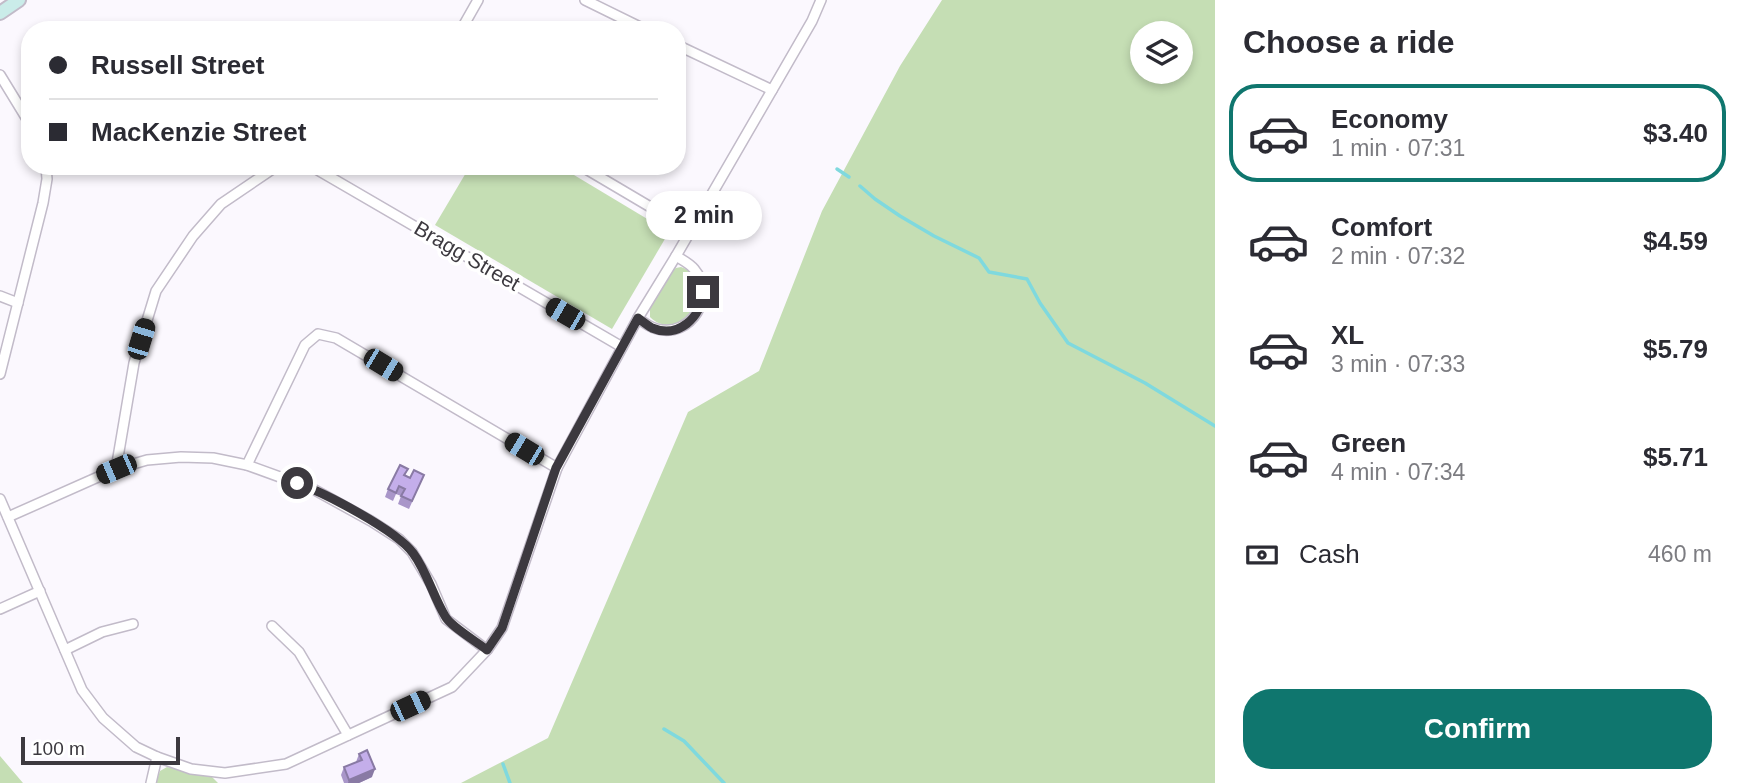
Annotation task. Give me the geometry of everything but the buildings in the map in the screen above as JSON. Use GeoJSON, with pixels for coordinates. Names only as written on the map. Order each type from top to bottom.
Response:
{"type":"FeatureCollection","features":[{"type":"Feature","properties":{"kind":"street"},"geometry":{"type":"LineString","coordinates":[[0,12],[19,0]]}},
{"type":"Feature","properties":{"kind":"street"},"geometry":{"type":"LineString","coordinates":[[466,21],[478,0]]}},
{"type":"Feature","properties":{"kind":"street"},"geometry":{"type":"LineString","coordinates":[[585,0],[628,21]]}},
{"type":"Feature","properties":{"kind":"street"},"geometry":{"type":"LineString","coordinates":[[0,499],[82,690],[103,718],[136,747],[157,757],[225,778],[286,764],[452,687],[487,650],[502,628],[556,468],[638,318],[812,21],[821,0]]}},
{"type":"Feature","properties":{"kind":"street"},"geometry":{"type":"LineString","coordinates":[[686,49],[772,90]]}},
{"type":"Feature","properties":{"kind":"street"},"geometry":{"type":"LineString","coordinates":[[0,75],[21,109]]}},
{"type":"Feature","properties":{"kind":"street"},"geometry":{"type":"LineString","coordinates":[[0,374],[43,203],[47,175]]}},
{"type":"Feature","properties":{"kind":"street"},"geometry":{"type":"LineString","coordinates":[[116,469],[134,363],[156,290],[193,236],[221,204],[264,175]]}},
{"type":"Feature","properties":{"kind":"street","name":"Bragg Street"},"geometry":{"type":"LineString","coordinates":[[326,175],[622,347]]}},
{"type":"Feature","properties":{"kind":"street"},"geometry":{"type":"LineString","coordinates":[[596,175],[691,231]]}},
{"type":"Feature","properties":{"kind":"street"},"geometry":{"type":"LineString","coordinates":[[638,318],[656,329],[671,330],[686,324],[697,314],[703,299],[702,284],[690,264],[676,256]]}},
{"type":"Feature","properties":{"kind":"street"},"geometry":{"type":"LineString","coordinates":[[0,296],[18,303]]}},
{"type":"Feature","properties":{"kind":"street"},"geometry":{"type":"LineString","coordinates":[[247,465],[305,345],[318,334],[336,338],[556,468]]}},
{"type":"Feature","properties":{"kind":"street"},"geometry":{"type":"LineString","coordinates":[[8,517],[116,469],[147,460],[213,458],[247,465],[313,489],[399,539],[412,552],[431,584],[446,619],[487,650]]}},
{"type":"Feature","properties":{"kind":"street"},"geometry":{"type":"LineString","coordinates":[[0,609],[40,591]]}},
{"type":"Feature","properties":{"kind":"street"},"geometry":{"type":"LineString","coordinates":[[65,650],[102,632],[134,624]]}},
{"type":"Feature","properties":{"kind":"street"},"geometry":{"type":"LineString","coordinates":[[272,626],[299,652],[348,734]]}},
{"type":"Feature","properties":{"kind":"street"},"geometry":{"type":"LineString","coordinates":[[151,783],[157,757]]}},
{"type":"Feature","properties":{"kind":"green space"},"geometry":{"type":"Polygon","coordinates":[[[942,0],[1215,0],[1215,783],[461,783],[548,738],[688,412],[759,371],[822,211],[900,66],[942,0]]]}},
{"type":"Feature","properties":{"kind":"green space"},"geometry":{"type":"Polygon","coordinates":[[[465,175],[574,175],[669,232],[612,329],[435,225],[465,175]]]}},
{"type":"Feature","properties":{"kind":"green space"},"geometry":{"type":"Polygon","coordinates":[[[681,267],[693,275],[699,285],[698,297],[693,309],[684,318],[674,324],[662,324],[650,317],[650,308],[673,270],[681,267]]]}},
{"type":"Feature","properties":{"kind":"green space"},"geometry":{"type":"Polygon","coordinates":[[[0,756],[23,783],[0,783],[0,756]]]}},
{"type":"Feature","properties":{"kind":"green space"},"geometry":{"type":"Polygon","coordinates":[[[167,767],[212,777],[218,783],[156,783],[160,771],[167,767]]]}},
{"type":"Feature","properties":{"kind":"waterway"},"geometry":{"type":"LineString","coordinates":[[837,169],[849,177]]}},
{"type":"Feature","properties":{"kind":"waterway"},"geometry":{"type":"LineString","coordinates":[[860,186],[900,216],[979,258],[989,272],[1027,279],[1068,343],[1145,383],[1215,426]]}},
{"type":"Feature","properties":{"kind":"waterway"},"geometry":{"type":"LineString","coordinates":[[664,729],[684,741],[724,783]]}},
{"type":"Feature","properties":{"kind":"waterway"},"geometry":{"type":"LineString","coordinates":[[503,764],[510,783]]}},
{"type":"Feature","properties":{"kind":"route"},"geometry":{"type":"LineString","coordinates":[[297,483],[343,505],[399,539],[412,552],[431,584],[446,619],[487,650],[502,628],[556,468],[638,318],[656,329],[679,328],[697,314],[703,292]]}}]}
